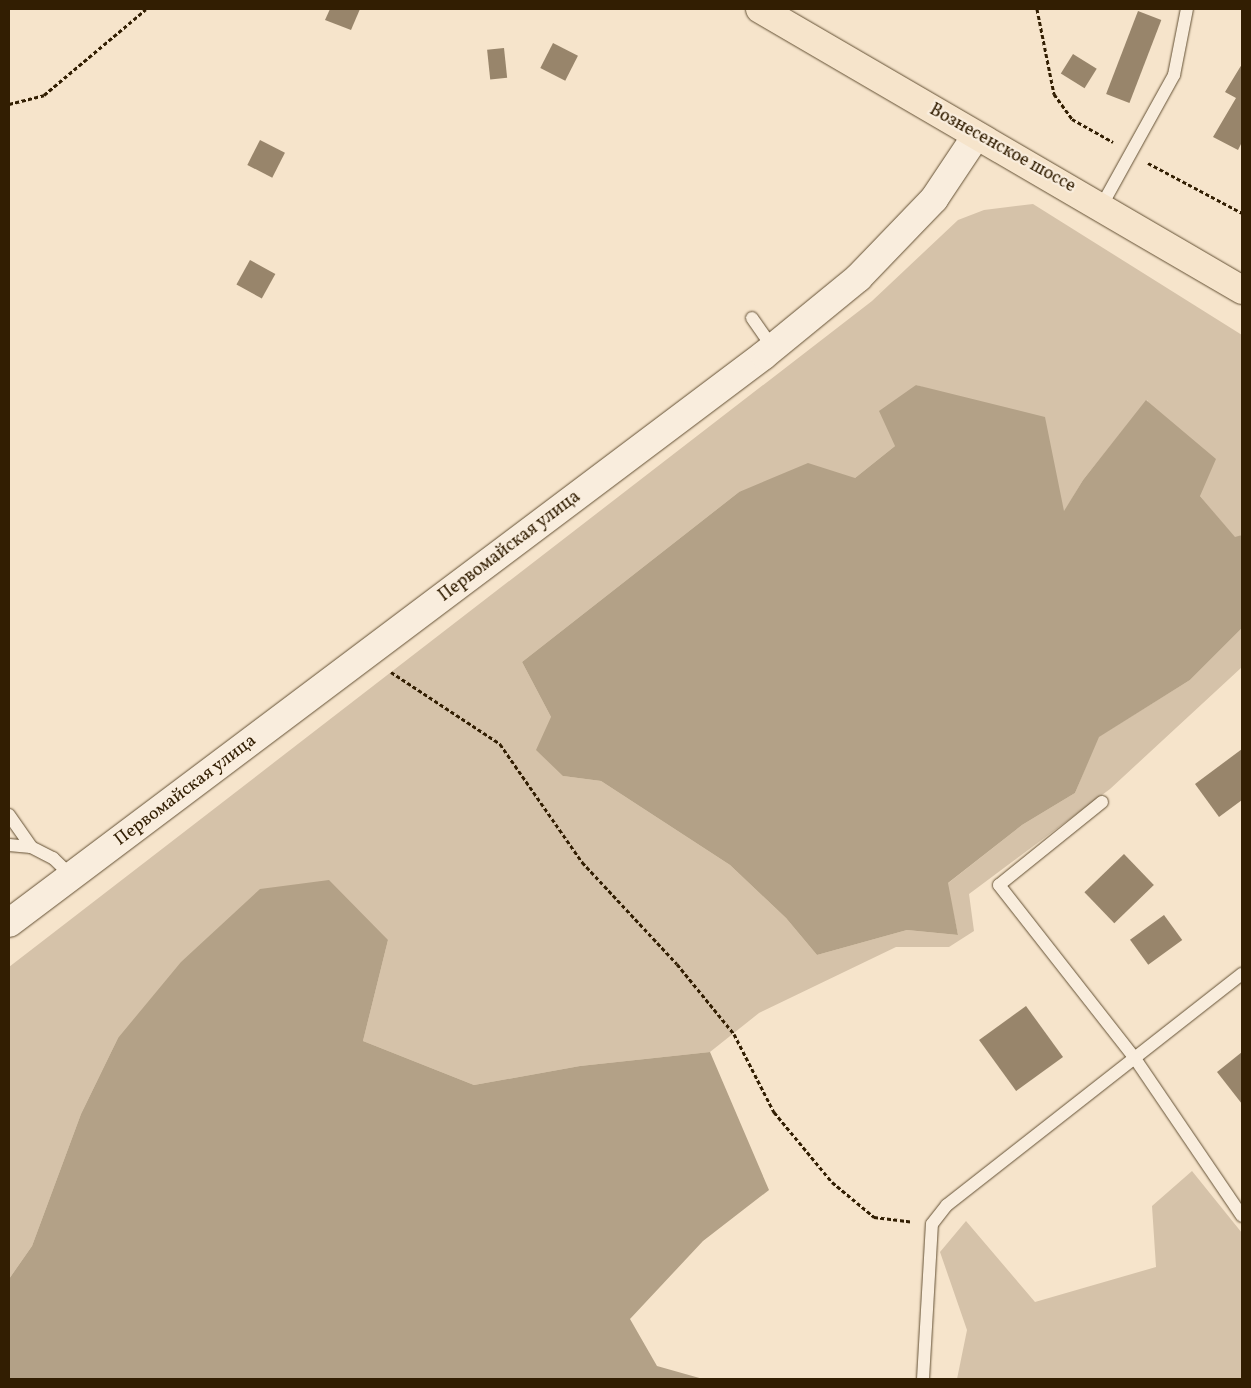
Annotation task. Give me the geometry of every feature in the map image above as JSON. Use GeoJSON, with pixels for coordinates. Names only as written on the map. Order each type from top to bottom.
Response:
{"type":"FeatureCollection","features":[{"type":"Feature","properties":{"kind":"main road","name":"Вознесенское шоссе"},"geometry":{"type":"LineString","coordinates":[[760,9],[976,136],[1102,205],[1242,290]]}},
{"type":"Feature","properties":{"kind":"street","name":"Первомайская улица"},"geometry":{"type":"LineString","coordinates":[[9,923],[73,877],[773,348],[858,278],[934,199],[976,136]]}},
{"type":"Feature","properties":{"kind":"lane"},"geometry":{"type":"LineString","coordinates":[[1102,205],[1174,74],[1187,9]]}},
{"type":"Feature","properties":{"kind":"lane"},"geometry":{"type":"LineString","coordinates":[[752,318],[773,348]]}},
{"type":"Feature","properties":{"kind":"lane"},"geometry":{"type":"LineString","coordinates":[[1102,802],[999,885],[1134,1057],[1242,1216]]}},
{"type":"Feature","properties":{"kind":"lane"},"geometry":{"type":"LineString","coordinates":[[9,815],[31,847]]}},
{"type":"Feature","properties":{"kind":"lane"},"geometry":{"type":"LineString","coordinates":[[9,845],[31,847],[53,858],[73,877]]}},
{"type":"Feature","properties":{"kind":"lane"},"geometry":{"type":"LineString","coordinates":[[923,1379],[932,1224],[947,1205],[1242,974]]}},
{"type":"Feature","properties":{"kind":"path"},"geometry":{"type":"LineString","coordinates":[[9,104],[44,95],[146,9]]}},
{"type":"Feature","properties":{"kind":"path"},"geometry":{"type":"LineString","coordinates":[[1037,9],[1054,94],[1072,119],[1242,214]]}},
{"type":"Feature","properties":{"kind":"path"},"geometry":{"type":"LineString","coordinates":[[372,651],[398,678],[500,744],[582,862],[677,964],[734,1034],[774,1112],[832,1182],[874,1217],[932,1224]]}},
{"type":"Feature","properties":{"kind":"shaded area"},"geometry":{"type":"Polygon","coordinates":[[[1033,204],[1242,335],[1242,535],[1235,538],[1200,496],[1147,400],[1083,480],[1064,512],[973,403],[916,385],[895,446],[855,478],[739,492],[522,662],[551,717],[563,776],[601,781],[730,865],[786,918],[817,955],[907,930],[958,935],[947,884],[1022,825],[1075,793],[1098,737],[1190,680],[1242,628],[1242,667],[1110,789],[969,894],[974,931],[949,947],[896,947],[759,1013],[710,1052],[580,1066],[474,1085],[363,1041],[388,940],[118,1038],[81,1114],[32,1246],[9,1279],[9,967],[872,301],[958,220],[984,210],[1033,204]]]}},
{"type":"Feature","properties":{"kind":"shaded area"},"geometry":{"type":"Polygon","coordinates":[[[916,385],[1045,417],[1064,511],[1083,480],[1146,400],[1216,459],[1200,496],[1235,537],[1242,535],[1242,628],[1190,680],[1099,737],[1075,793],[1022,825],[948,883],[958,935],[907,930],[817,955],[786,918],[730,865],[601,781],[563,776],[536,750],[551,717],[522,662],[739,492],[808,463],[855,478],[895,446],[879,411],[916,385]]]}},
{"type":"Feature","properties":{"kind":"shaded area"},"geometry":{"type":"Polygon","coordinates":[[[329,880],[388,940],[363,1041],[474,1085],[580,1066],[710,1052],[769,1190],[703,1241],[630,1319],[657,1366],[703,1379],[9,1379],[9,1279],[32,1246],[81,1114],[118,1038],[181,962],[260,889],[329,880]]]}},
{"type":"Feature","properties":{"kind":"shaded area"},"geometry":{"type":"Polygon","coordinates":[[[1192,1171],[1242,1233],[1242,1379],[957,1379],[967,1330],[940,1252],[966,1221],[1035,1302],[1156,1267],[1152,1206],[1192,1171]]]}},
{"type":"Feature","properties":{"kind":"building"},"geometry":{"type":"Polygon","coordinates":[[[330,9],[360,9],[351,30],[325,20],[330,9]]]}},
{"type":"Feature","properties":{"kind":"building"},"geometry":{"type":"Polygon","coordinates":[[[1138,11],[1161,20],[1129,103],[1106,94],[1138,11]]]}},
{"type":"Feature","properties":{"kind":"building"},"geometry":{"type":"Polygon","coordinates":[[[553,43],[578,56],[565,81],[540,68],[553,43]]]}},
{"type":"Feature","properties":{"kind":"building"},"geometry":{"type":"Polygon","coordinates":[[[504,48],[507,78],[490,80],[487,50],[504,48]]]}},
{"type":"Feature","properties":{"kind":"building"},"geometry":{"type":"Polygon","coordinates":[[[1073,54],[1097,69],[1085,88],[1061,74],[1073,54]]]}},
{"type":"Feature","properties":{"kind":"building"},"geometry":{"type":"Polygon","coordinates":[[[1242,64],[1242,142],[1238,150],[1213,137],[1236,98],[1225,92],[1242,64]]]}},
{"type":"Feature","properties":{"kind":"building"},"geometry":{"type":"Polygon","coordinates":[[[260,140],[285,153],[272,178],[247,165],[260,140]]]}},
{"type":"Feature","properties":{"kind":"building"},"geometry":{"type":"Polygon","coordinates":[[[250,260],[275,274],[262,299],[236,284],[250,260]]]}},
{"type":"Feature","properties":{"kind":"building"},"geometry":{"type":"Polygon","coordinates":[[[1242,749],[1242,800],[1219,817],[1195,784],[1242,749]]]}},
{"type":"Feature","properties":{"kind":"building"},"geometry":{"type":"Polygon","coordinates":[[[1124,854],[1154,885],[1114,923],[1084,892],[1124,854]]]}},
{"type":"Feature","properties":{"kind":"building"},"geometry":{"type":"Polygon","coordinates":[[[1164,915],[1182,940],[1148,965],[1130,940],[1164,915]]]}},
{"type":"Feature","properties":{"kind":"building"},"geometry":{"type":"Polygon","coordinates":[[[1026,1006],[1063,1057],[1016,1091],[979,1040],[1026,1006]]]}},
{"type":"Feature","properties":{"kind":"building"},"geometry":{"type":"Polygon","coordinates":[[[1242,1052],[1242,1104],[1217,1072],[1242,1052]]]}}]}
